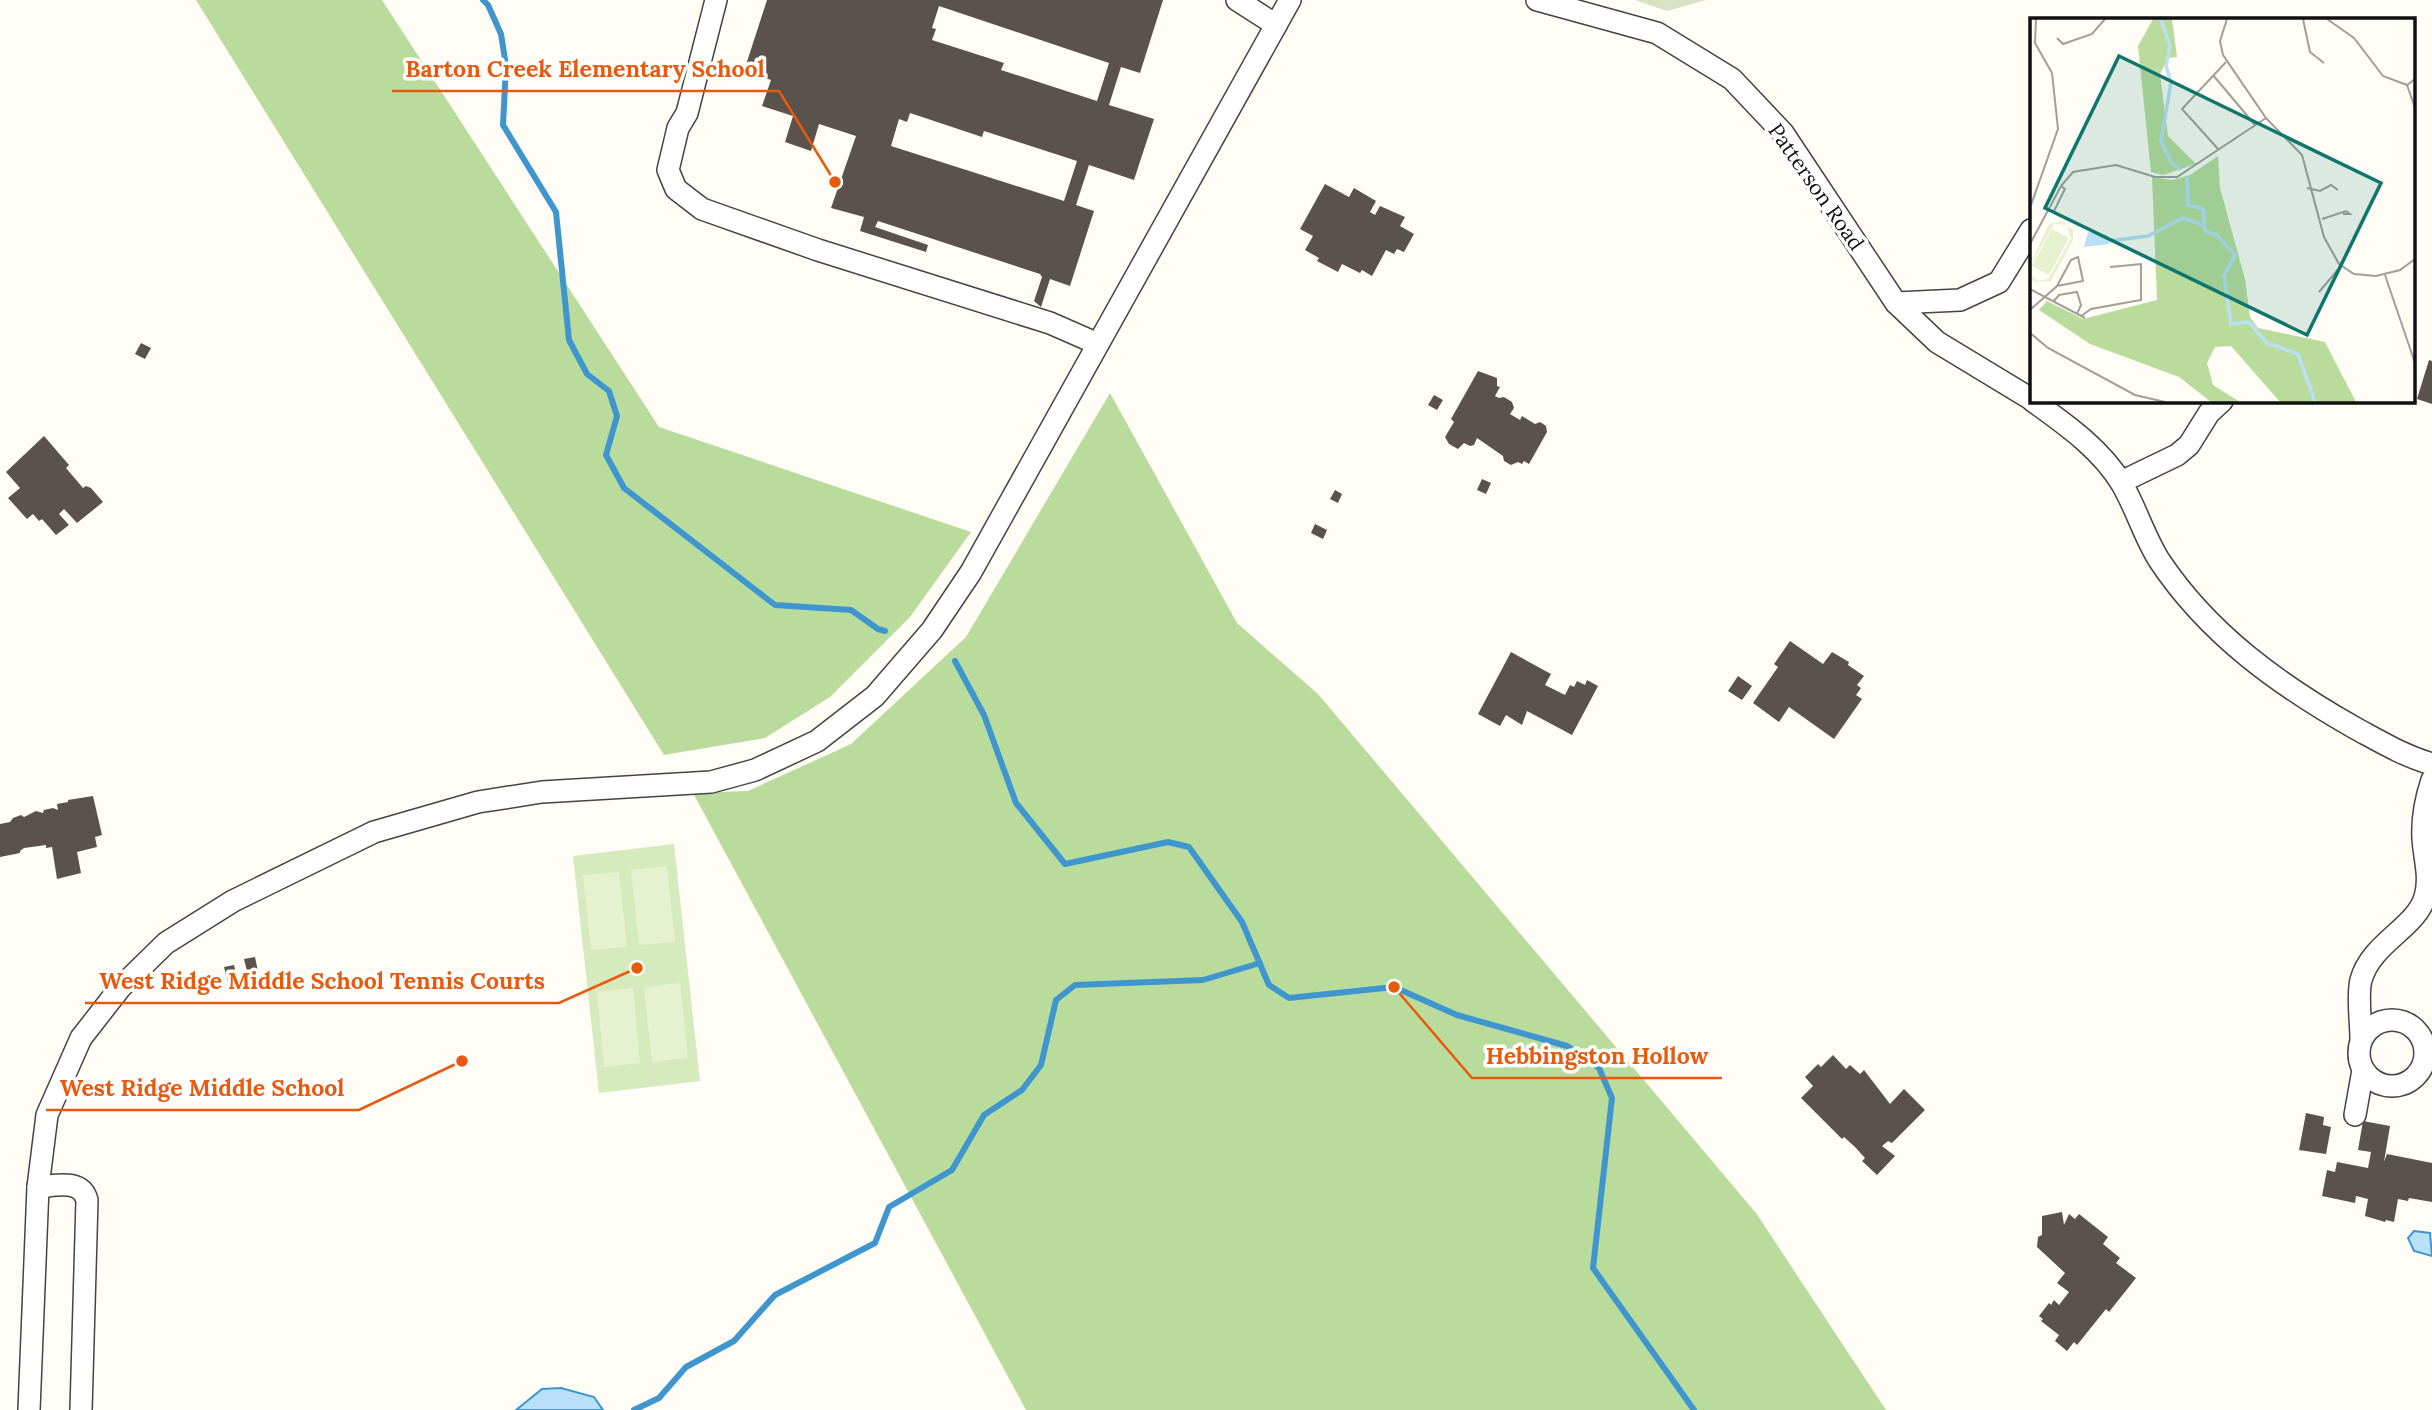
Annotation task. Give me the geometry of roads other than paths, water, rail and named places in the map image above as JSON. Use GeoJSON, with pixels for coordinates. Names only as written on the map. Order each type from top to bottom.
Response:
{"type":"FeatureCollection","features":[{"type":"Feature","properties":{"kind":"street"},"geometry":{"type":"LineString","coordinates":[[716,0],[687,113],[678,128],[668,170],[676,189],[702,209],[818,250],[1050,323],[1098,344]]}},
{"type":"Feature","properties":{"kind":"street"},"geometry":{"type":"LineString","coordinates":[[1237,0],[1276,25]]}},
{"type":"Feature","properties":{"kind":"street"},"geometry":{"type":"LineString","coordinates":[[29,1410],[38,1187],[47,1115],[81,1038],[120,988],[166,943],[233,901],[374,832],[478,802],[542,792],[711,782],[755,770],[817,741],[875,696],[932,630],[971,572],[1290,0]]}},
{"type":"Feature","properties":{"kind":"street","name":"Patterson Road"},"geometry":{"type":"LineString","coordinates":[[1537,0],[1657,33],[1732,79],[1783,133],[1896,303],[1937,342],[2030,399]]}},
{"type":"Feature","properties":{"kind":"street"},"geometry":{"type":"LineString","coordinates":[[1896,303],[1959,300],[1999,282],[2030,232]]}},
{"type":"Feature","properties":{"kind":"street","name":"Patterson Road"},"geometry":{"type":"LineString","coordinates":[[2035,402],[2081,435],[2121,482],[2158,559],[2198,612],[2231,644],[2305,699],[2408,757],[2432,764]]}},
{"type":"Feature","properties":{"kind":"street"},"geometry":{"type":"LineString","coordinates":[[2121,482],[2177,455],[2189,445],[2209,413],[2220,402]]}},
{"type":"Feature","properties":{"kind":"street"},"geometry":{"type":"LineString","coordinates":[[2361,1039],[2376,1023],[2388,1019],[2410,1024],[2424,1042],[2424,1064],[2418,1074],[2400,1085],[2390,1086],[2379,1084],[2363,1070],[2359,1060],[2361,981],[2373,954],[2409,921],[2425,898],[2428,875],[2423,837],[2427,794],[2432,780]]}},
{"type":"Feature","properties":{"kind":"street"},"geometry":{"type":"LineString","coordinates":[[2355,1115],[2363,1070]]}},
{"type":"Feature","properties":{"kind":"street"},"geometry":{"type":"LineString","coordinates":[[38,1187],[77,1186],[85,1192],[87,1200],[80,1410]]}},
{"type":"Feature","properties":{"kind":"water"},"geometry":{"type":"Polygon","coordinates":[[[2414,1231],[2430,1233],[2432,1256],[2414,1251],[2408,1238],[2414,1231]]]}},
{"type":"Feature","properties":{"kind":"water"},"geometry":{"type":"Polygon","coordinates":[[[561,1388],[594,1397],[603,1410],[516,1410],[542,1389],[561,1388]]]}},
{"type":"Feature","properties":{"kind":"waterway"},"geometry":{"type":"LineString","coordinates":[[483,0],[501,34],[506,66],[503,125],[556,212],[569,340],[587,374],[609,391],[617,416],[606,455],[624,488],[775,605],[851,610],[885,631]]}},
{"type":"Feature","properties":{"kind":"waterway"},"geometry":{"type":"LineString","coordinates":[[955,661],[984,715],[1016,803],[1065,864],[1168,842],[1189,847],[1242,922],[1269,985],[1289,998],[1394,987],[1457,1015],[1567,1046],[1599,1068],[1612,1098],[1593,1268],[1694,1410]]}},
{"type":"Feature","properties":{"kind":"waterway"},"geometry":{"type":"LineString","coordinates":[[634,1410],[659,1398],[686,1367],[734,1341],[775,1295],[875,1243],[889,1207],[952,1170],[984,1115],[1022,1090],[1041,1065],[1056,1000],[1075,985],[1203,980],[1260,963]]}},
{"type":"Feature","properties":{"kind":"place","name":"Barton Creek Elementary School"},"geometry":{"type":"Point","coordinates":[835,182]}},
{"type":"Feature","properties":{"kind":"place","name":"West Ridge Middle School Tennis Courts"},"geometry":{"type":"Point","coordinates":[637,968]}},
{"type":"Feature","properties":{"kind":"place","name":"Hebbingston Hollow"},"geometry":{"type":"Point","coordinates":[1394,987]}},
{"type":"Feature","properties":{"kind":"place","name":"West Ridge Middle School"},"geometry":{"type":"Point","coordinates":[462,1061]}}]}
